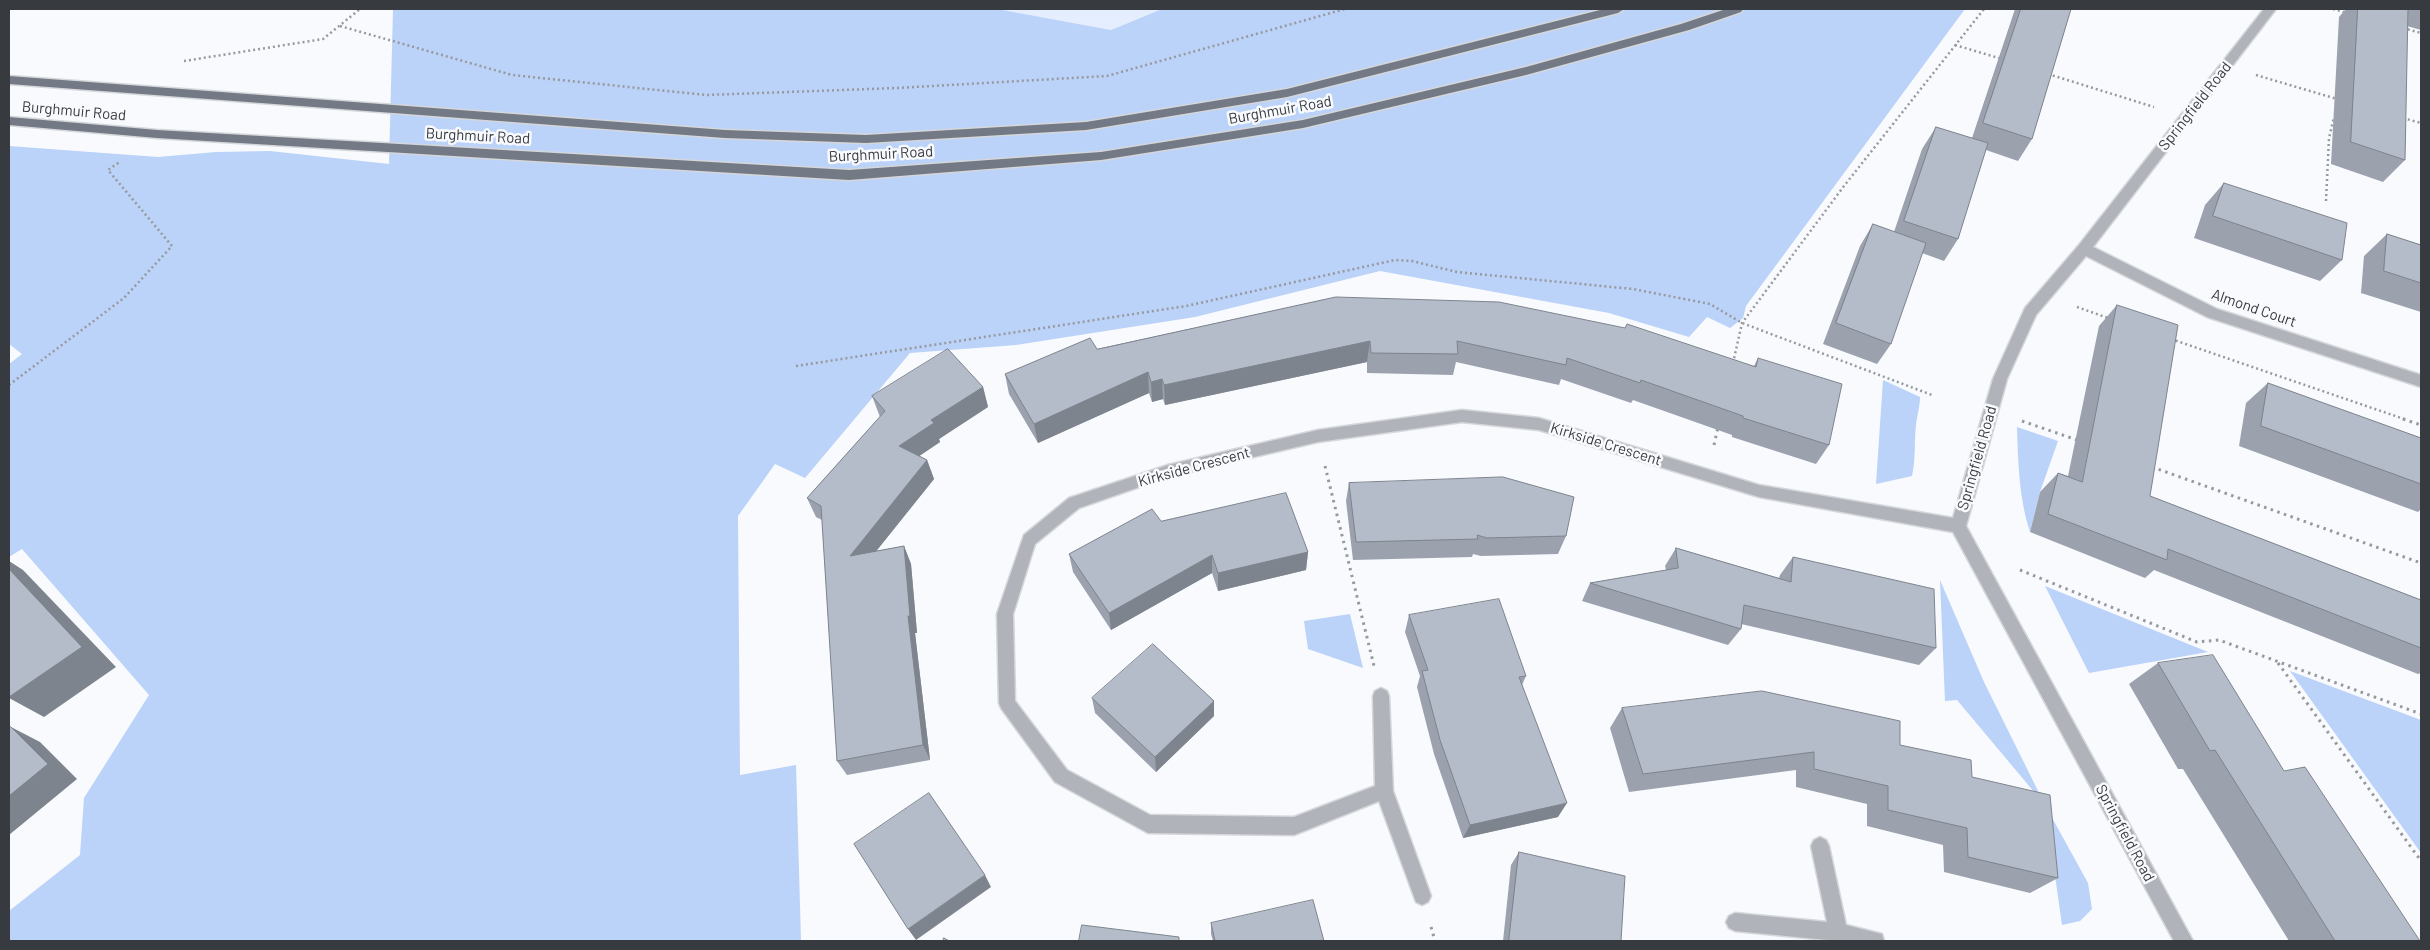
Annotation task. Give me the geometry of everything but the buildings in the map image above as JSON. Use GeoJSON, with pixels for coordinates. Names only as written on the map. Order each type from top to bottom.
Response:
{"type":"FeatureCollection","features":[{"type":"Feature","properties":{"kind":"main road","name":"Burghmuir Road"},"geometry":{"type":"LineString","coordinates":[[9,80],[725,134],[866,139],[1086,126],[1287,93],[1618,9]]}},
{"type":"Feature","properties":{"kind":"main road","name":"Burghmuir Road"},"geometry":{"type":"LineString","coordinates":[[9,121],[157,134],[849,175],[1101,156],[1303,124],[1526,72],[1685,27],[1738,9]]}},
{"type":"Feature","properties":{"kind":"street","name":"Springfield Road"},"geometry":{"type":"LineString","coordinates":[[2184,941],[1958,526],[2000,379],[2030,312],[2084,249],[2270,9]]}},
{"type":"Feature","properties":{"kind":"street","name":"Almond Court"},"geometry":{"type":"LineString","coordinates":[[2084,249],[2212,313],[2421,381]]}},
{"type":"Feature","properties":{"kind":"street","name":"Kirkside Crescent"},"geometry":{"type":"LineString","coordinates":[[1384,790],[1294,826],[1148,824],[1061,776],[1008,703],[1005,614],[1029,540],[1074,503],[1168,471],[1318,436],[1462,416],[1539,424],[1760,491],[1958,526]]}},
{"type":"Feature","properties":{"kind":"street"},"geometry":{"type":"LineString","coordinates":[[1381,696],[1384,790],[1422,896]]}},
{"type":"Feature","properties":{"kind":"street"},"geometry":{"type":"LineString","coordinates":[[1820,846],[1838,932]]}},
{"type":"Feature","properties":{"kind":"street"},"geometry":{"type":"LineString","coordinates":[[1735,922],[1838,932],[1875,941]]}},
{"type":"Feature","properties":{"kind":"path"},"geometry":{"type":"LineString","coordinates":[[148,91],[152,66],[324,39],[360,9]]}},
{"type":"Feature","properties":{"kind":"path"},"geometry":{"type":"LineString","coordinates":[[340,26],[512,75],[706,95],[897,88],[1107,76],[1345,9]]}},
{"type":"Feature","properties":{"kind":"path"},"geometry":{"type":"LineString","coordinates":[[1732,370],[1742,322],[1844,186],[1984,9]]}},
{"type":"Feature","properties":{"kind":"path"},"geometry":{"type":"LineString","coordinates":[[2333,9],[2351,14]]}},
{"type":"Feature","properties":{"kind":"path"},"geometry":{"type":"LineString","coordinates":[[2395,26],[2421,33]]}},
{"type":"Feature","properties":{"kind":"path"},"geometry":{"type":"LineString","coordinates":[[1956,45],[2002,59]]}},
{"type":"Feature","properties":{"kind":"path"},"geometry":{"type":"LineString","coordinates":[[2226,65],[2338,99],[2336,107]]}},
{"type":"Feature","properties":{"kind":"path"},"geometry":{"type":"LineString","coordinates":[[2040,71],[2186,118]]}},
{"type":"Feature","properties":{"kind":"path"},"geometry":{"type":"LineString","coordinates":[[2326,200],[2329,138],[2334,115]]}},
{"type":"Feature","properties":{"kind":"path"},"geometry":{"type":"LineString","coordinates":[[2403,118],[2421,123]]}},
{"type":"Feature","properties":{"kind":"path"},"geometry":{"type":"LineString","coordinates":[[9,385],[124,298],[172,246],[108,170],[157,134]]}},
{"type":"Feature","properties":{"kind":"path"},"geometry":{"type":"LineString","coordinates":[[796,366],[1186,306],[1395,260],[1457,272],[1673,295],[1710,304],[1742,322],[1932,394]]}},
{"type":"Feature","properties":{"kind":"path"},"geometry":{"type":"LineString","coordinates":[[2043,296],[2119,322]]}},
{"type":"Feature","properties":{"kind":"path"},"geometry":{"type":"LineString","coordinates":[[2166,338],[2421,425]]}},
{"type":"Feature","properties":{"kind":"path"},"geometry":{"type":"LineString","coordinates":[[1992,408],[2014,418],[2088,444]]}},
{"type":"Feature","properties":{"kind":"path"},"geometry":{"type":"LineString","coordinates":[[1707,474],[1720,417]]}},
{"type":"Feature","properties":{"kind":"path"},"geometry":{"type":"LineString","coordinates":[[1318,436],[1381,696]]}},
{"type":"Feature","properties":{"kind":"path"},"geometry":{"type":"LineString","coordinates":[[2144,464],[2421,562]]}},
{"type":"Feature","properties":{"kind":"path"},"geometry":{"type":"LineString","coordinates":[[1973,552],[2197,642],[2219,640],[2421,714]]}},
{"type":"Feature","properties":{"kind":"path"},"geometry":{"type":"LineString","coordinates":[[2277,662],[2421,861]]}},
{"type":"Feature","properties":{"kind":"shaded area"},"geometry":{"type":"Polygon","coordinates":[[[393,9],[997,9],[1111,30],[1162,9],[1965,9],[1746,306],[1743,318],[1730,328],[1707,317],[1689,337],[1609,313],[1380,271],[1195,317],[1016,345],[910,353],[805,478],[775,464],[738,516],[740,775],[796,765],[801,941],[9,941],[9,911],[80,855],[84,798],[149,695],[22,549],[9,557],[9,364],[22,354],[9,344],[9,146],[158,157],[216,152],[270,151],[389,164],[393,9]]]}},
{"type":"Feature","properties":{"kind":"shaded area"},"geometry":{"type":"Polygon","coordinates":[[[997,9],[1162,9],[1111,30],[997,9]]]}},
{"type":"Feature","properties":{"kind":"shaded area"},"geometry":{"type":"Polygon","coordinates":[[[1883,380],[1920,397],[1920,401],[1912,476],[1876,484],[1883,380]]]}},
{"type":"Feature","properties":{"kind":"shaded area"},"geometry":{"type":"Polygon","coordinates":[[[2017,427],[2058,441],[2040,492],[2030,532],[2021,494],[2017,427]]]}},
{"type":"Feature","properties":{"kind":"shaded area"},"geometry":{"type":"Polygon","coordinates":[[[1940,580],[1984,682],[2045,805],[1957,700],[1945,701],[1940,580]]]}},
{"type":"Feature","properties":{"kind":"shaded area"},"geometry":{"type":"Polygon","coordinates":[[[2045,586],[2208,652],[2089,673],[2045,586]]]}},
{"type":"Feature","properties":{"kind":"shaded area"},"geometry":{"type":"Polygon","coordinates":[[[1350,614],[1363,668],[1308,649],[1304,621],[1350,614]]]}},
{"type":"Feature","properties":{"kind":"shaded area"},"geometry":{"type":"Polygon","coordinates":[[[2290,671],[2421,720],[2421,853],[2290,671]]]}},
{"type":"Feature","properties":{"kind":"shaded area"},"geometry":{"type":"Polygon","coordinates":[[[2045,805],[2088,883],[2092,909],[2080,921],[2062,925],[2045,805]]]}}]}
